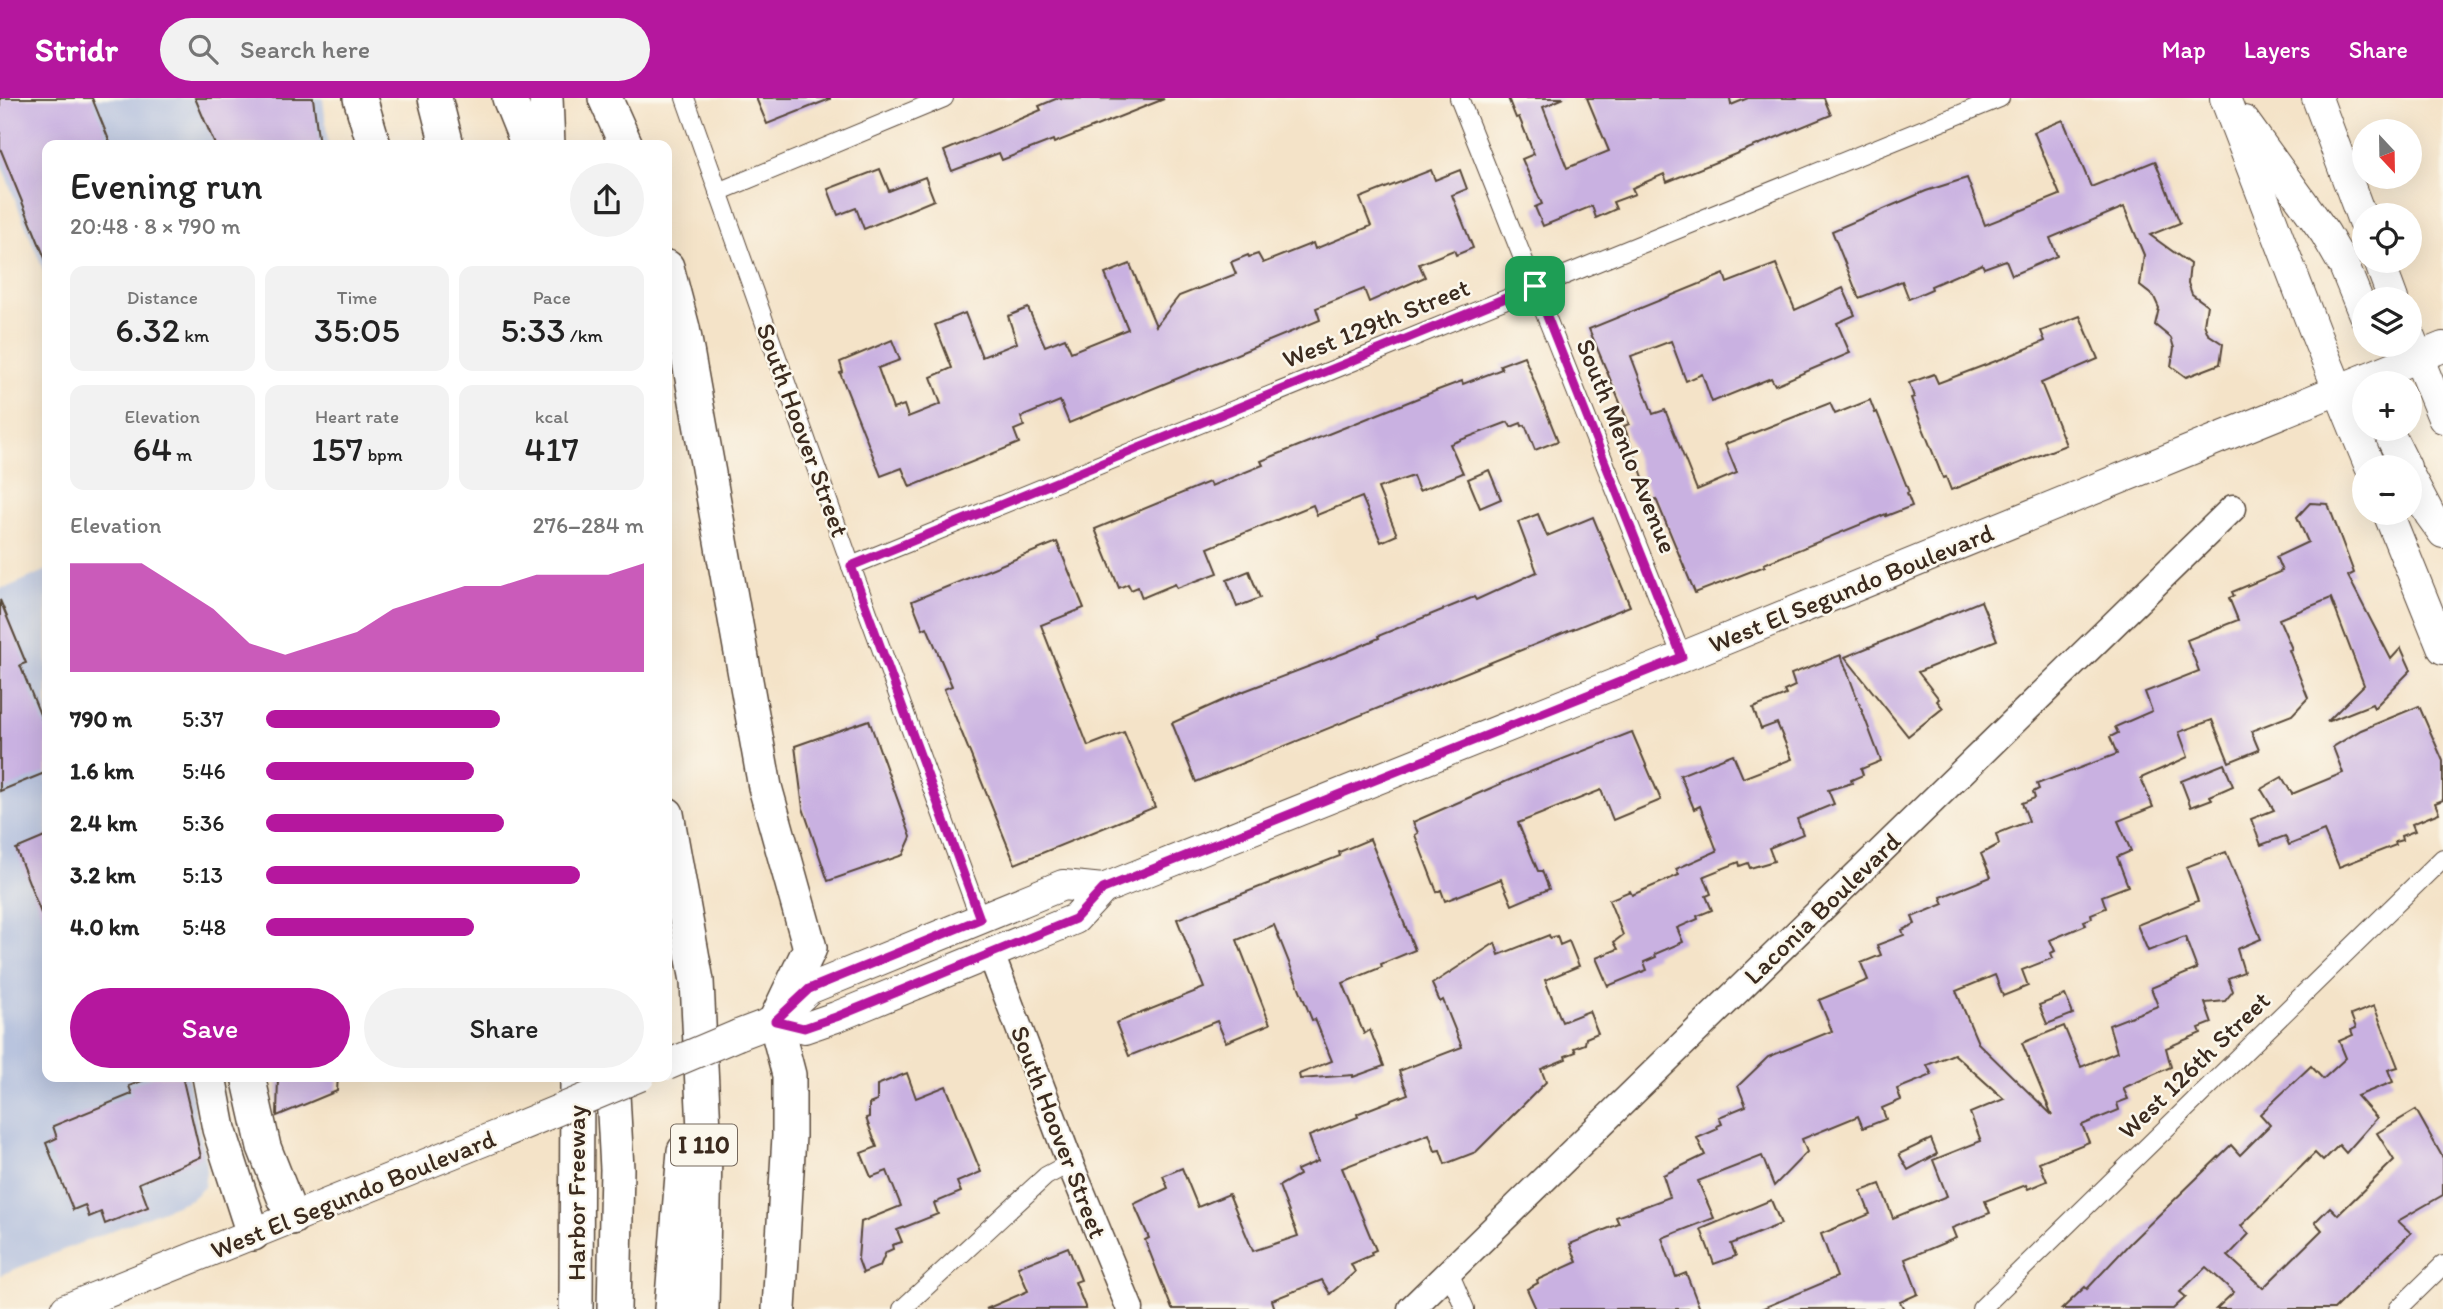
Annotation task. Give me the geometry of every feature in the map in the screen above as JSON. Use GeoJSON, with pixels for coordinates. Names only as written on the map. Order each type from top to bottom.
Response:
{"type":"FeatureCollection","features":[{"type":"Feature","properties":{"kind":"highway"},"geometry":{"type":"LineString","coordinates":[[360,98],[373,140]]}},
{"type":"Feature","properties":{"kind":"highway"},"geometry":{"type":"LineString","coordinates":[[435,98],[446,140]]}},
{"type":"Feature","properties":{"kind":"highway"},"geometry":{"type":"LineString","coordinates":[[509,98],[526,140]]}},
{"type":"Feature","properties":{"kind":"highway"},"geometry":{"type":"LineString","coordinates":[[546,98],[548,140]]}},
{"type":"Feature","properties":{"kind":"highway"},"geometry":{"type":"LineString","coordinates":[[606,98],[624,140]]}},
{"type":"Feature","properties":{"kind":"highway"},"geometry":{"type":"LineString","coordinates":[[672,286],[683,328],[765,787],[810,948],[775,1021],[789,1075],[789,1136],[779,1309]]}},
{"type":"Feature","properties":{"kind":"highway","name":"I 110"},"geometry":{"type":"LineString","coordinates":[[672,842],[697,981],[705,1151],[702,1309]]}},
{"type":"Feature","properties":{"kind":"highway"},"geometry":{"type":"LineString","coordinates":[[671,1309],[697,981]]}},
{"type":"Feature","properties":{"kind":"highway"},"geometry":{"type":"LineString","coordinates":[[210,1082],[219,1129],[253,1234]]}},
{"type":"Feature","properties":{"kind":"highway"},"geometry":{"type":"LineString","coordinates":[[249,1082],[264,1147],[292,1218]]}},
{"type":"Feature","properties":{"kind":"highway","name":"Harbor Freeway"},"geometry":{"type":"LineString","coordinates":[[576,1309],[577,1082]]}},
{"type":"Feature","properties":{"kind":"highway"},"geometry":{"type":"LineString","coordinates":[[612,1082],[617,1169],[614,1309]]}},
{"type":"Feature","properties":{"kind":"main road"},"geometry":{"type":"LineString","coordinates":[[2226,98],[2325,233],[2353,287]]}},
{"type":"Feature","properties":{"kind":"main road"},"geometry":{"type":"LineString","coordinates":[[2226,98],[2365,455]]}},
{"type":"Feature","properties":{"kind":"main road"},"geometry":{"type":"LineString","coordinates":[[2317,98],[2356,203]]}},
{"type":"Feature","properties":{"kind":"main road","name":"West El Segundo Boulevard"},"geometry":{"type":"LineString","coordinates":[[775,1021],[804,1028],[991,954],[1075,919],[1103,889],[2339,389],[2396,357]]}},
{"type":"Feature","properties":{"kind":"main road"},"geometry":{"type":"LineString","coordinates":[[2420,357],[2443,418]]}},
{"type":"Feature","properties":{"kind":"main road"},"geometry":{"type":"LineString","coordinates":[[2339,389],[2352,396]]}},
{"type":"Feature","properties":{"kind":"main road"},"geometry":{"type":"LineString","coordinates":[[2422,500],[2443,533]]}},
{"type":"Feature","properties":{"kind":"main road"},"geometry":{"type":"LineString","coordinates":[[2393,525],[2443,649]]}},
{"type":"Feature","properties":{"kind":"main road","name":"West El Segundo Boulevard"},"geometry":{"type":"LineString","coordinates":[[672,1063],[775,1021],[809,989],[1063,885],[1103,889]]}},
{"type":"Feature","properties":{"kind":"main road","name":"West El Segundo Boulevard"},"geometry":{"type":"LineString","coordinates":[[66,1309],[626,1082]]}},
{"type":"Feature","properties":{"kind":"street","name":"South Hoover Street"},"geometry":{"type":"LineString","coordinates":[[685,98],[980,919]]}},
{"type":"Feature","properties":{"kind":"street"},"geometry":{"type":"LineString","coordinates":[[718,192],[944,98]]}},
{"type":"Feature","properties":{"kind":"street","name":"South Menlo Avenue"},"geometry":{"type":"LineString","coordinates":[[1460,98],[1682,657]]}},
{"type":"Feature","properties":{"kind":"street","name":"West 129th Street"},"geometry":{"type":"LineString","coordinates":[[851,566],[2000,98]]}},
{"type":"Feature","properties":{"kind":"street","name":"Laconia Boulevard"},"geometry":{"type":"LineString","coordinates":[[1411,1309],[2233,508]]}},
{"type":"Feature","properties":{"kind":"street","name":"West 126th Street"},"geometry":{"type":"LineString","coordinates":[[1981,1309],[2443,858]]}},
{"type":"Feature","properties":{"kind":"street","name":"South Hoover Street"},"geometry":{"type":"LineString","coordinates":[[991,954],[1070,1163],[1130,1309]]}},
{"type":"Feature","properties":{"kind":"street"},"geometry":{"type":"LineString","coordinates":[[902,1309],[1046,1176],[1070,1163]]}},
{"type":"Feature","properties":{"kind":"street"},"geometry":{"type":"LineString","coordinates":[[2398,1309],[2443,1265]]}},
{"type":"Feature","properties":{"kind":"street"},"geometry":{"type":"LineString","coordinates":[[1449,1272],[1465,1309]]}},
{"type":"Feature","properties":{"kind":"shaded area"},"geometry":{"type":"Polygon","coordinates":[[[0,98],[323,98],[327,140],[42,140],[42,267],[0,161],[0,98]]]}},
{"type":"Feature","properties":{"kind":"shaded area"},"geometry":{"type":"Polygon","coordinates":[[[42,572],[42,1082],[189,1082],[207,1165],[204,1187],[191,1199],[0,1275],[0,588],[42,572]]]}},
{"type":"Feature","properties":{"kind":"building"},"geometry":{"type":"Polygon","coordinates":[[[0,98],[92,98],[109,140],[42,140],[42,251],[0,148],[0,98]]]}},
{"type":"Feature","properties":{"kind":"building"},"geometry":{"type":"Polygon","coordinates":[[[195,98],[313,98],[318,140],[213,140],[195,98]]]}},
{"type":"Feature","properties":{"kind":"building"},"geometry":{"type":"Polygon","coordinates":[[[756,98],[830,98],[830,99],[767,124],[756,98]]]}},
{"type":"Feature","properties":{"kind":"building"},"geometry":{"type":"Polygon","coordinates":[[[1058,98],[1164,99],[1054,143],[1053,140],[1002,160],[999,153],[952,171],[944,151],[1041,110],[1039,106],[1058,98]]]}},
{"type":"Feature","properties":{"kind":"building"},"geometry":{"type":"Polygon","coordinates":[[[1508,98],[1564,98],[1543,107],[1567,168],[1609,151],[1587,98],[1730,98],[1731,105],[1748,98],[1824,98],[1831,115],[1667,182],[1664,174],[1632,188],[1635,194],[1613,202],[1616,209],[1596,218],[1592,206],[1543,226],[1535,207],[1542,204],[1522,159],[1534,154],[1508,98]]]}},
{"type":"Feature","properties":{"kind":"building"},"geometry":{"type":"Polygon","coordinates":[[[2063,120],[2091,187],[2155,161],[2180,223],[2150,235],[2190,264],[2188,283],[2192,294],[2207,305],[2204,324],[2208,334],[2223,344],[2220,364],[2186,377],[2171,366],[2174,348],[2171,338],[2155,325],[2159,308],[2154,297],[2140,286],[2144,255],[2124,207],[2050,238],[2057,256],[2012,275],[2006,260],[1984,268],[1982,264],[1931,286],[1932,289],[1909,299],[1902,281],[1859,298],[1832,231],[1926,191],[1967,178],[1985,225],[2060,195],[2034,132],[2063,120]]]}},
{"type":"Feature","properties":{"kind":"building"},"geometry":{"type":"Polygon","coordinates":[[[880,169],[889,191],[925,177],[934,200],[864,229],[856,208],[838,215],[828,189],[880,169]]]}},
{"type":"Feature","properties":{"kind":"building"},"geometry":{"type":"Polygon","coordinates":[[[1431,170],[1435,180],[1460,170],[1467,189],[1452,195],[1473,248],[1456,255],[1454,250],[1419,264],[1425,277],[1369,302],[1364,289],[1316,308],[1320,320],[1069,423],[1060,401],[1021,417],[1024,426],[1014,430],[1019,443],[910,487],[902,468],[881,476],[840,373],[843,372],[840,362],[892,340],[900,360],[878,368],[893,409],[904,405],[908,417],[941,404],[931,377],[952,368],[935,325],[965,313],[982,357],[1017,343],[1008,316],[1028,308],[1045,346],[1065,338],[1071,352],[1128,329],[1105,274],[1130,264],[1156,326],[1179,296],[1236,274],[1231,262],[1258,254],[1263,263],[1313,243],[1315,249],[1371,226],[1360,198],[1431,170]]]}},
{"type":"Feature","properties":{"kind":"building"},"geometry":{"type":"Polygon","coordinates":[[[1776,264],[1795,310],[1843,288],[1855,315],[1837,323],[1850,353],[1775,385],[1771,378],[1712,402],[1702,374],[1686,381],[1671,341],[1631,356],[1653,414],[1665,410],[1697,490],[1737,473],[1725,444],[1830,403],[1835,414],[1870,400],[1909,492],[1907,493],[1912,506],[1886,514],[1695,593],[1656,499],[1652,500],[1624,426],[1629,424],[1589,329],[1724,274],[1727,283],[1776,264]]]}},
{"type":"Feature","properties":{"kind":"building"},"geometry":{"type":"Polygon","coordinates":[[[2080,316],[2098,359],[2041,383],[2066,445],[1951,490],[1946,477],[1943,478],[1911,398],[1914,397],[1909,383],[1934,374],[1938,383],[2009,356],[2045,341],[2041,331],[2080,316]]]}},
{"type":"Feature","properties":{"kind":"building"},"geometry":{"type":"Polygon","coordinates":[[[1524,356],[1558,441],[1535,450],[1525,425],[1522,426],[1521,423],[1511,427],[1508,422],[1450,444],[1463,473],[1419,491],[1413,476],[1378,488],[1397,535],[1381,542],[1362,497],[1317,515],[1313,505],[1208,548],[1218,573],[1177,588],[1175,584],[1142,598],[1138,587],[1131,590],[1128,584],[1119,588],[1095,529],[1209,482],[1211,486],[1263,465],[1261,461],[1438,390],[1502,369],[1500,365],[1524,356]]]}},
{"type":"Feature","properties":{"kind":"building"},"geometry":{"type":"Polygon","coordinates":[[[1489,470],[1501,499],[1480,508],[1468,479],[1489,470]]]}},
{"type":"Feature","properties":{"kind":"building"},"geometry":{"type":"Polygon","coordinates":[[[2310,503],[2328,504],[2354,573],[2348,576],[2391,659],[2401,648],[2411,670],[2374,708],[2372,704],[2327,722],[2364,685],[2331,598],[2279,619],[2308,698],[2292,715],[2251,731],[2259,750],[2229,762],[2212,720],[2179,732],[2188,757],[2141,778],[2153,807],[2118,821],[2131,851],[2117,857],[2128,886],[2102,896],[2106,908],[2091,914],[2092,918],[2084,921],[2086,925],[2050,940],[2055,951],[2051,953],[2053,958],[2022,970],[2028,986],[2003,996],[1995,975],[1956,991],[1978,1043],[2052,1115],[2022,1043],[2064,1026],[2081,1067],[2117,1052],[2109,1025],[2158,1006],[2151,988],[2197,969],[2185,937],[2148,951],[2137,925],[2198,901],[2186,867],[2226,852],[2261,939],[2237,949],[2244,972],[2228,978],[2233,991],[2225,1001],[2205,1003],[2212,1023],[2199,1028],[2201,1033],[2166,1048],[2171,1067],[2123,1088],[2128,1099],[2117,1103],[2119,1110],[2082,1125],[2089,1142],[2039,1162],[2047,1181],[2028,1189],[2026,1185],[1985,1201],[1990,1213],[1952,1228],[1956,1238],[1905,1259],[1918,1294],[1900,1302],[1904,1309],[1761,1309],[1837,1277],[1821,1234],[1870,1214],[1861,1191],[1880,1184],[1893,1218],[1947,1196],[1933,1160],[1981,1141],[1970,1113],[2004,1099],[1954,1054],[1927,1065],[1932,1075],[1897,1089],[1901,1100],[1882,1108],[1886,1119],[1863,1128],[1858,1116],[1802,1139],[1807,1152],[1774,1186],[1762,1156],[1698,1181],[1714,1218],[1662,1238],[1676,1277],[1686,1273],[1700,1309],[1536,1309],[1527,1289],[1538,1283],[1537,1280],[1577,1262],[1570,1244],[1619,1224],[1616,1217],[1670,1197],[1663,1175],[1705,1155],[1697,1138],[1718,1129],[1717,1126],[1722,1124],[1719,1117],[1746,1106],[1738,1086],[1768,1057],[1832,1031],[1819,1000],[1868,980],[1861,963],[1881,955],[1877,945],[1904,935],[1902,930],[1915,924],[1912,917],[1944,904],[1941,897],[1991,877],[1981,854],[1999,844],[1996,834],[2029,821],[2022,803],[2035,798],[2033,792],[2039,789],[2037,784],[2117,754],[2110,737],[2118,733],[2115,727],[2152,711],[2145,692],[2199,671],[2187,640],[2238,620],[2229,598],[2234,596],[2232,592],[2282,571],[2276,557],[2308,542],[2297,517],[2310,503]]]}},
{"type":"Feature","properties":{"kind":"building"},"geometry":{"type":"Polygon","coordinates":[[[1538,514],[1547,536],[1593,517],[1630,606],[1196,782],[1172,723],[1474,597],[1476,600],[1537,572],[1518,522],[1538,514]]]}},
{"type":"Feature","properties":{"kind":"building"},"geometry":{"type":"Polygon","coordinates":[[[1057,542],[1084,608],[1041,625],[1088,746],[1124,732],[1155,807],[1015,864],[944,689],[952,686],[927,627],[923,629],[912,601],[1057,542]]]}},
{"type":"Feature","properties":{"kind":"building"},"geometry":{"type":"Polygon","coordinates":[[[1249,571],[1260,598],[1237,607],[1227,580],[1249,571]]]}},
{"type":"Feature","properties":{"kind":"building"},"geometry":{"type":"Polygon","coordinates":[[[0,600],[26,663],[20,665],[42,720],[42,774],[0,791],[0,600]]]}},
{"type":"Feature","properties":{"kind":"building"},"geometry":{"type":"Polygon","coordinates":[[[1981,601],[1997,640],[1918,672],[1943,708],[1908,736],[1845,657],[1981,601]]]}},
{"type":"Feature","properties":{"kind":"building"},"geometry":{"type":"Polygon","coordinates":[[[1841,655],[1881,761],[1861,769],[1863,775],[1851,780],[1852,783],[1828,790],[1834,804],[1797,819],[1803,834],[1769,848],[1774,861],[1750,868],[1748,863],[1740,866],[1739,862],[1704,876],[1711,894],[1706,896],[1712,910],[1677,928],[1683,942],[1644,962],[1647,970],[1608,986],[1596,958],[1618,949],[1614,942],[1623,935],[1609,900],[1630,891],[1632,895],[1679,875],[1676,869],[1717,851],[1700,806],[1694,809],[1680,775],[1733,754],[1743,778],[1792,759],[1777,723],[1761,729],[1753,708],[1786,695],[1784,691],[1795,686],[1791,674],[1841,655]]]}},
{"type":"Feature","properties":{"kind":"building"},"geometry":{"type":"Polygon","coordinates":[[[2419,706],[2443,761],[2443,800],[2435,803],[2439,813],[2412,824],[2415,831],[2401,836],[2402,840],[2395,842],[2396,845],[2339,867],[2324,831],[2289,845],[2285,836],[2261,845],[2251,819],[2274,810],[2261,789],[2282,777],[2292,794],[2343,773],[2333,747],[2361,730],[2419,706]]]}},
{"type":"Feature","properties":{"kind":"building"},"geometry":{"type":"Polygon","coordinates":[[[869,720],[911,837],[903,855],[828,881],[803,808],[795,746],[869,720]]]}},
{"type":"Feature","properties":{"kind":"building"},"geometry":{"type":"Polygon","coordinates":[[[1632,732],[1661,800],[1613,820],[1601,790],[1518,823],[1538,871],[1542,871],[1549,889],[1512,905],[1501,879],[1445,901],[1441,890],[1437,892],[1415,835],[1418,833],[1413,822],[1514,778],[1632,732]]]}},
{"type":"Feature","properties":{"kind":"building"},"geometry":{"type":"Polygon","coordinates":[[[2224,764],[2233,786],[2210,796],[2212,799],[2191,807],[2181,781],[2224,764]]]}},
{"type":"Feature","properties":{"kind":"building"},"geometry":{"type":"Polygon","coordinates":[[[42,838],[42,916],[16,849],[42,838]]]}},
{"type":"Feature","properties":{"kind":"building"},"geometry":{"type":"Polygon","coordinates":[[[1370,839],[1415,950],[1343,983],[1364,1034],[1370,1030],[1384,1066],[1353,1077],[1300,1079],[1299,1074],[1332,1061],[1315,1019],[1312,1020],[1274,925],[1237,940],[1270,1024],[1226,1042],[1217,1021],[1129,1056],[1116,1023],[1204,988],[1177,919],[1340,856],[1339,852],[1370,839]]]}},
{"type":"Feature","properties":{"kind":"building"},"geometry":{"type":"Polygon","coordinates":[[[1549,935],[1550,938],[1557,936],[1560,945],[1569,941],[1579,966],[1545,980],[1562,1022],[1589,1011],[1598,1033],[1586,1038],[1585,1044],[1574,1048],[1576,1052],[1565,1056],[1566,1059],[1541,1069],[1546,1082],[1476,1152],[1445,1164],[1440,1150],[1435,1151],[1429,1134],[1342,1168],[1376,1250],[1371,1252],[1372,1255],[1351,1264],[1355,1272],[1330,1294],[1322,1280],[1272,1300],[1275,1309],[1172,1309],[1145,1240],[1149,1238],[1134,1204],[1168,1188],[1163,1176],[1182,1168],[1198,1207],[1229,1194],[1253,1251],[1298,1236],[1279,1186],[1299,1175],[1297,1170],[1318,1161],[1309,1136],[1408,1094],[1399,1071],[1462,1047],[1443,1000],[1440,1002],[1432,984],[1495,943],[1499,955],[1549,935]]]}},
{"type":"Feature","properties":{"kind":"building"},"geometry":{"type":"Polygon","coordinates":[[[2065,995],[2073,1014],[2047,1024],[2039,1005],[2065,995]]]}},
{"type":"Feature","properties":{"kind":"building"},"geometry":{"type":"Polygon","coordinates":[[[2374,1006],[2398,1067],[2388,1070],[2393,1082],[2357,1096],[2377,1118],[2346,1153],[2339,1145],[2323,1161],[2315,1153],[2241,1226],[2249,1234],[2228,1256],[2263,1288],[2322,1230],[2315,1222],[2330,1207],[2338,1215],[2394,1160],[2377,1133],[2416,1110],[2443,1158],[2443,1195],[2398,1221],[2411,1233],[2334,1309],[2216,1309],[2234,1292],[2206,1267],[2180,1292],[2186,1297],[2173,1309],[2062,1309],[2085,1287],[2087,1289],[2131,1242],[2231,1145],[2240,1155],[2270,1125],[2260,1114],[2311,1066],[2323,1079],[2346,1058],[2339,1041],[2353,1035],[2351,1030],[2356,1028],[2351,1015],[2374,1006]]]}},
{"type":"Feature","properties":{"kind":"building"},"geometry":{"type":"Polygon","coordinates":[[[907,1073],[916,1098],[946,1086],[981,1172],[957,1182],[961,1192],[934,1203],[938,1214],[897,1230],[902,1242],[892,1245],[893,1249],[886,1252],[880,1266],[863,1273],[858,1259],[861,1222],[901,1206],[887,1171],[871,1177],[861,1153],[877,1147],[866,1118],[869,1117],[869,1104],[877,1101],[877,1085],[907,1073]]]}},
{"type":"Feature","properties":{"kind":"building"},"geometry":{"type":"Polygon","coordinates":[[[139,1082],[183,1082],[201,1157],[139,1183],[148,1207],[105,1224],[101,1212],[89,1217],[85,1205],[73,1210],[46,1143],[57,1138],[53,1126],[132,1094],[129,1086],[139,1082]]]}},
{"type":"Feature","properties":{"kind":"building"},"geometry":{"type":"Polygon","coordinates":[[[278,1082],[338,1082],[337,1091],[277,1116],[278,1082]]]}},
{"type":"Feature","properties":{"kind":"building"},"geometry":{"type":"Polygon","coordinates":[[[1931,1139],[1937,1154],[1908,1170],[1899,1154],[1931,1139]]]}},
{"type":"Feature","properties":{"kind":"building"},"geometry":{"type":"Polygon","coordinates":[[[1771,1200],[1781,1224],[1731,1244],[1736,1256],[1714,1264],[1701,1229],[1771,1200]]]}},
{"type":"Feature","properties":{"kind":"building"},"geometry":{"type":"Polygon","coordinates":[[[1068,1247],[1081,1280],[1075,1282],[1086,1309],[986,1309],[1028,1291],[1018,1267],[1068,1247]]]}},
{"type":"Feature","properties":{"kind":"route"},"geometry":{"type":"LineString","coordinates":[[1535,286],[1682,657],[1103,889],[1075,919],[836,1017],[804,1028],[775,1021],[809,989],[980,919],[851,566],[1535,286]]}}]}
